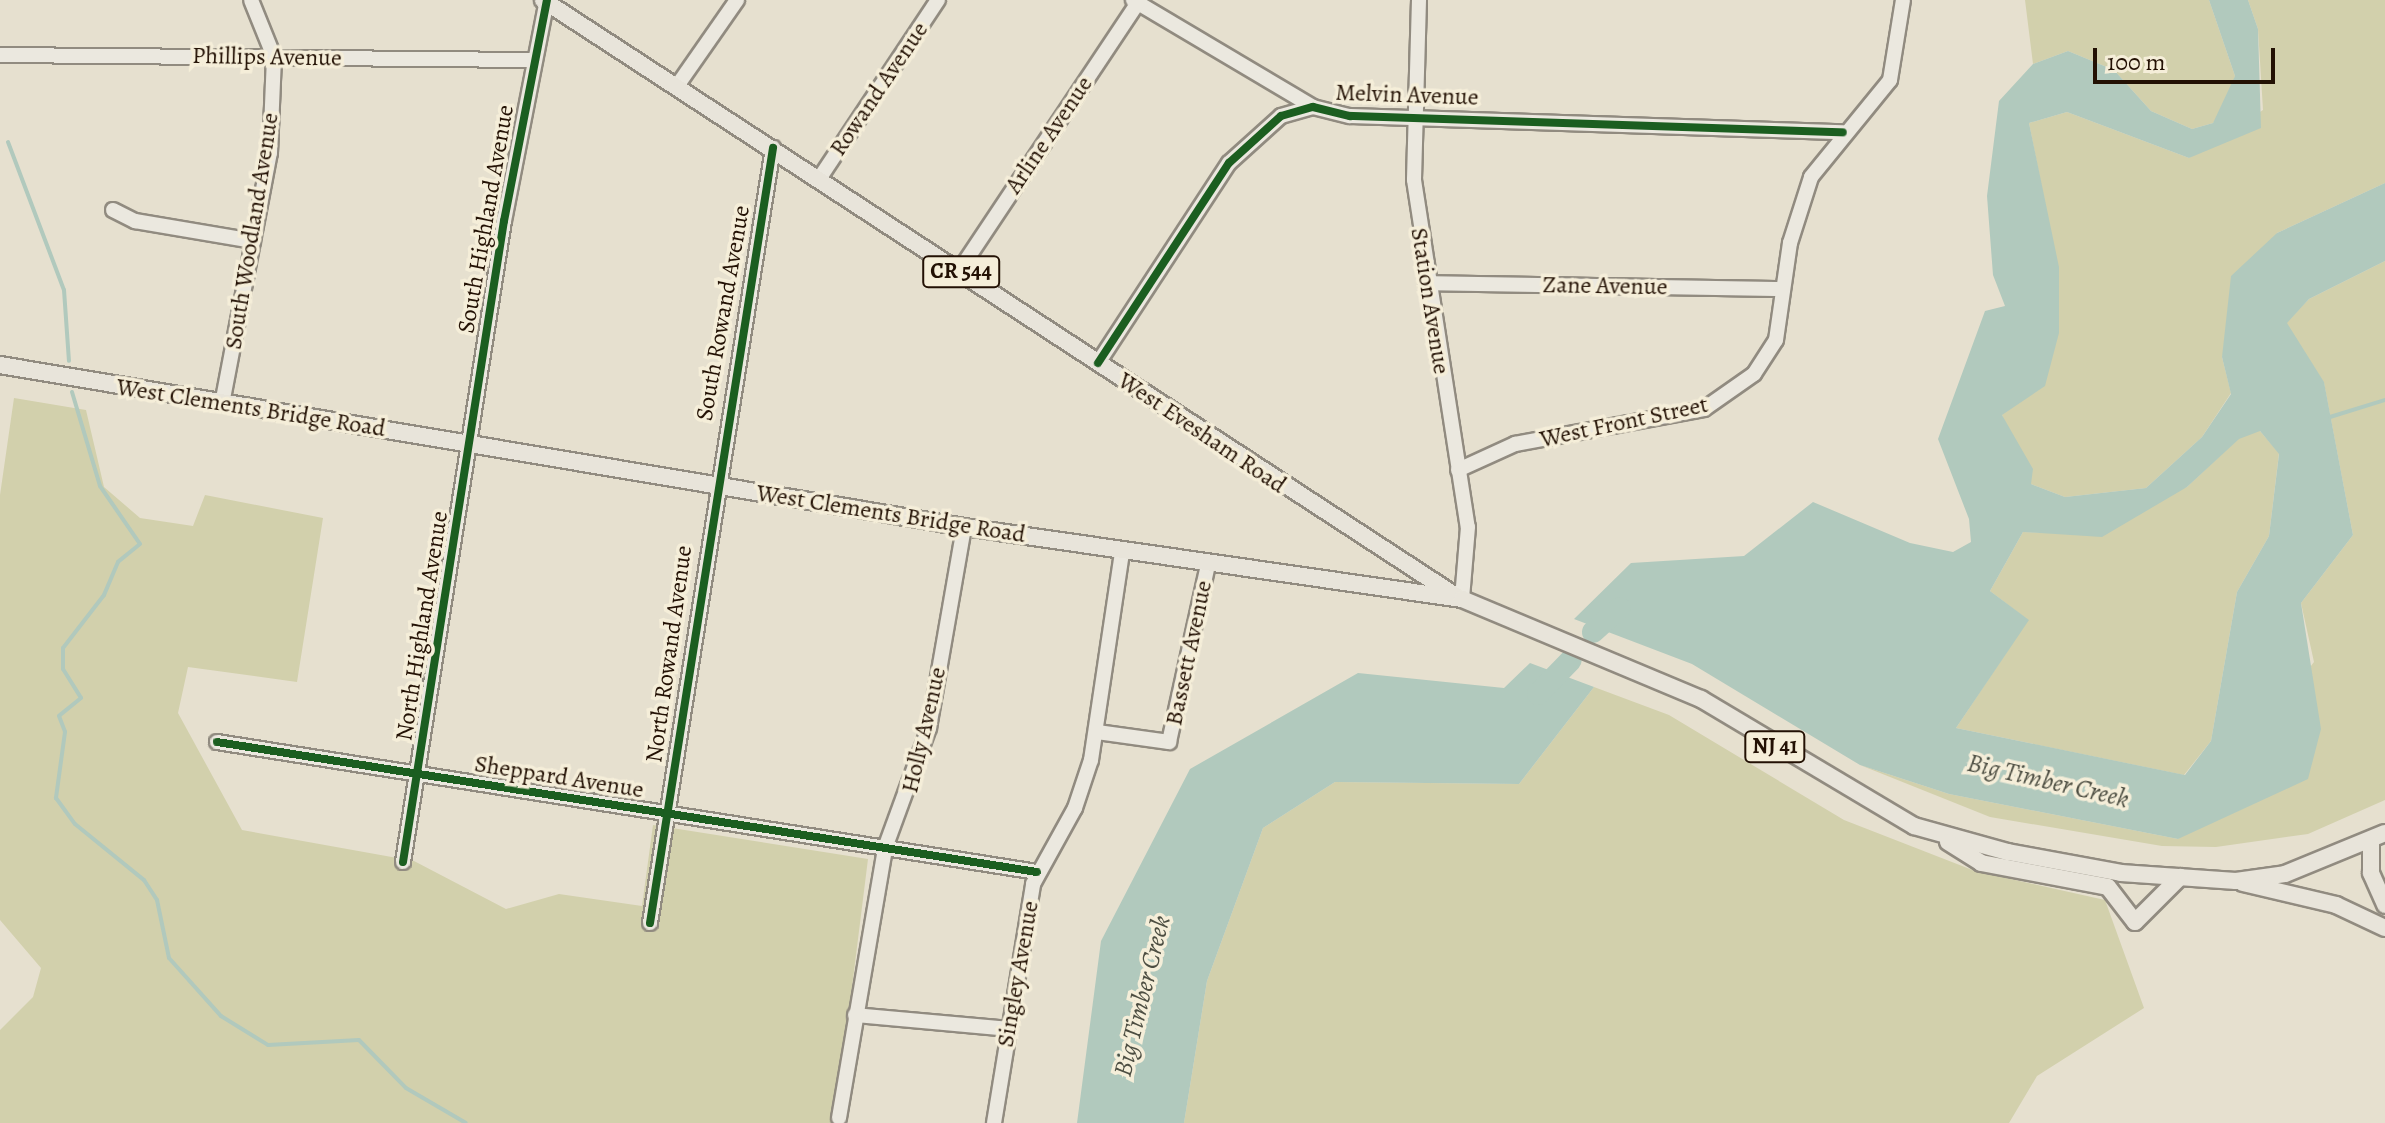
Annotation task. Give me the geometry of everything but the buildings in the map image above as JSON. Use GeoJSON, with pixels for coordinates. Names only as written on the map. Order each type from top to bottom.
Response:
{"type":"FeatureCollection","features":[{"type":"Feature","properties":{"kind":"main road","name":"West Evesham Road"},"geometry":{"type":"LineString","coordinates":[[545,1],[1377,547],[1462,599]]}},
{"type":"Feature","properties":{"kind":"main road","name":"West Clements Bridge Road"},"geometry":{"type":"LineString","coordinates":[[0,365],[964,527],[1462,599],[1615,659],[1701,699],[1793,758],[1936,834]]}},
{"type":"Feature","properties":{"kind":"main road"},"geometry":{"type":"LineString","coordinates":[[1377,547],[1390,571],[1378,587]]}},
{"type":"Feature","properties":{"kind":"main road"},"geometry":{"type":"LineString","coordinates":[[1936,834],[1981,863],[2108,887],[2135,922],[2180,877]]}},
{"type":"Feature","properties":{"kind":"main road","name":"NJ 41"},"geometry":{"type":"LineString","coordinates":[[1936,834],[2121,873],[2236,881],[2285,874],[2378,837]]}},
{"type":"Feature","properties":{"kind":"main road"},"geometry":{"type":"LineString","coordinates":[[2378,837],[2385,858]]}},
{"type":"Feature","properties":{"kind":"main road"},"geometry":{"type":"LineString","coordinates":[[2378,837],[2371,873],[2385,905]]}},
{"type":"Feature","properties":{"kind":"main road"},"geometry":{"type":"LineString","coordinates":[[2236,881],[2336,905],[2385,928]]}},
{"type":"Feature","properties":{"kind":"street"},"geometry":{"type":"LineString","coordinates":[[251,0],[274,57]]}},
{"type":"Feature","properties":{"kind":"street"},"geometry":{"type":"LineString","coordinates":[[677,86],[737,0]]}},
{"type":"Feature","properties":{"kind":"street","name":"Rowand Avenue"},"geometry":{"type":"LineString","coordinates":[[819,179],[938,0]]}},
{"type":"Feature","properties":{"kind":"street","name":"Station Avenue"},"geometry":{"type":"LineString","coordinates":[[1419,0],[1414,180],[1426,283],[1468,527],[1462,599]]}},
{"type":"Feature","properties":{"kind":"street","name":"West Front Street"},"geometry":{"type":"LineString","coordinates":[[1458,470],[1515,444],[1719,402],[1768,358],[1811,177],[1843,132],[1890,80],[1903,0]]}},
{"type":"Feature","properties":{"kind":"street","name":"South Highland Avenue"},"geometry":{"type":"LineString","coordinates":[[468,443],[545,1]]}},
{"type":"Feature","properties":{"kind":"street"},"geometry":{"type":"LineString","coordinates":[[1137,1],[1313,107]]}},
{"type":"Feature","properties":{"kind":"street","name":"Arline Avenue"},"geometry":{"type":"LineString","coordinates":[[959,271],[1137,1]]}},
{"type":"Feature","properties":{"kind":"street","name":"Phillips Avenue"},"geometry":{"type":"LineString","coordinates":[[0,55],[535,60]]}},
{"type":"Feature","properties":{"kind":"street","name":"South Woodland Avenue"},"geometry":{"type":"LineString","coordinates":[[222,404],[270,153],[274,57]]}},
{"type":"Feature","properties":{"kind":"street","name":"Melvin Avenue"},"geometry":{"type":"LineString","coordinates":[[1098,363],[1245,142],[1281,116],[1313,107],[1350,116],[1416,115],[1843,132]]}},
{"type":"Feature","properties":{"kind":"street","name":"South Rowand Avenue"},"geometry":{"type":"LineString","coordinates":[[714,485],[773,148]]}},
{"type":"Feature","properties":{"kind":"street"},"geometry":{"type":"LineString","coordinates":[[113,210],[135,221],[253,241]]}},
{"type":"Feature","properties":{"kind":"street","name":"Zane Avenue"},"geometry":{"type":"LineString","coordinates":[[1426,283],[1783,289]]}},
{"type":"Feature","properties":{"kind":"street","name":"North Highland Avenue"},"geometry":{"type":"LineString","coordinates":[[403,862],[468,443]]}},
{"type":"Feature","properties":{"kind":"street","name":"North Rowand Avenue"},"geometry":{"type":"LineString","coordinates":[[650,923],[714,485]]}},
{"type":"Feature","properties":{"kind":"street","name":"Holly Avenue"},"geometry":{"type":"LineString","coordinates":[[839,1118],[885,848],[929,728],[964,527]]}},
{"type":"Feature","properties":{"kind":"street","name":"Singley Avenue"},"geometry":{"type":"LineString","coordinates":[[994,1123],[1037,872],[1075,808],[1097,732],[1122,552]]}},
{"type":"Feature","properties":{"kind":"street","name":"Bassett Avenue"},"geometry":{"type":"LineString","coordinates":[[1097,732],[1169,742],[1208,564]]}},
{"type":"Feature","properties":{"kind":"street","name":"Sheppard Avenue"},"geometry":{"type":"LineString","coordinates":[[217,742],[1037,872]]}},
{"type":"Feature","properties":{"kind":"street"},"geometry":{"type":"LineString","coordinates":[[855,1015],[1008,1029]]}},
{"type":"Feature","properties":{"kind":"shaded area"},"geometry":{"type":"Polygon","coordinates":[[[2025,0],[2209,0],[2235,76],[2227,104],[2213,123],[2192,129],[2151,111],[2114,70],[2068,51],[2033,64],[2025,0]]]}},
{"type":"Feature","properties":{"kind":"shaded area"},"geometry":{"type":"Polygon","coordinates":[[[2248,0],[2385,0],[2385,183],[2277,233],[2222,357],[2231,393],[2202,437],[2146,488],[2065,497],[2031,484],[2002,415],[2053,245],[2029,123],[2067,112],[2189,158],[2263,110],[2258,29],[2248,0]]]}},
{"type":"Feature","properties":{"kind":"shaded area"},"geometry":{"type":"Polygon","coordinates":[[[2385,261],[2385,800],[2308,834],[2216,847],[2162,846],[1990,817],[1860,765],[1949,794],[2178,839],[2314,662],[2301,603],[2353,535],[2324,383],[2286,323],[2309,299],[2385,261]]]}},
{"type":"Feature","properties":{"kind":"shaded area"},"geometry":{"type":"Polygon","coordinates":[[[14,398],[86,410],[104,487],[140,518],[193,526],[205,495],[323,518],[297,682],[188,667],[178,713],[242,830],[414,861],[506,909],[559,894],[642,906],[653,825],[868,859],[835,1123],[0,1123],[0,1030],[33,997],[41,968],[0,920],[0,495],[14,398]]]}},
{"type":"Feature","properties":{"kind":"shaded area"},"geometry":{"type":"Polygon","coordinates":[[[2259,430],[2279,453],[2269,536],[2237,592],[2211,741],[2184,775],[1956,728],[2028,620],[1990,591],[2023,532],[2050,533],[2187,487],[2239,438],[2259,430]]]}},
{"type":"Feature","properties":{"kind":"shaded area"},"geometry":{"type":"Polygon","coordinates":[[[1594,687],[1669,715],[1844,820],[1975,871],[2105,900],[2144,1008],[2037,1076],[2009,1123],[1184,1123],[1207,981],[1263,828],[1335,782],[1519,784],[1594,687]]]}},
{"type":"Feature","properties":{"kind":"water"},"geometry":{"type":"Polygon","coordinates":[[[2209,0],[2248,0],[2258,29],[2261,128],[2189,158],[2067,112],[2029,123],[2059,267],[2059,333],[2045,386],[2002,415],[2033,469],[2031,484],[2065,497],[2146,488],[2202,437],[2231,394],[2222,357],[2231,276],[2277,233],[2385,183],[2385,261],[2309,299],[2287,323],[2324,382],[2353,535],[2301,603],[2321,729],[2308,779],[2178,839],[1949,794],[1860,765],[1692,664],[1574,619],[1631,563],[1744,556],[1813,502],[1910,543],[1953,552],[1971,542],[1969,519],[1938,439],[1985,311],[2005,306],[1993,275],[1987,196],[1999,101],[2033,64],[2068,51],[2114,70],[2151,111],[2192,129],[2213,123],[2235,76],[2209,0]],[[2260,431],[2239,439],[2187,487],[2102,537],[2023,532],[1990,591],[2029,620],[1956,728],[2185,775],[2211,741],[2237,592],[2269,536],[2279,454],[2260,431]]]}},
{"type":"Feature","properties":{"kind":"water"},"geometry":{"type":"Polygon","coordinates":[[[1530,663],[1594,687],[1519,784],[1335,782],[1263,828],[1207,981],[1184,1123],[1077,1123],[1101,941],[1190,769],[1358,673],[1504,688],[1530,663]]]}},
{"type":"Feature","properties":{"kind":"waterway"},"geometry":{"type":"LineString","coordinates":[[8,142],[64,290],[69,361]]}},
{"type":"Feature","properties":{"kind":"waterway"},"geometry":{"type":"LineString","coordinates":[[72,392],[100,486],[140,544],[118,562],[104,595],[63,648],[63,669],[81,698],[59,716],[65,732],[56,798],[75,824],[144,880],[157,900],[169,958],[221,1016],[268,1045],[359,1040],[406,1088],[466,1123]]}},
{"type":"Feature","properties":{"kind":"waterway"},"geometry":{"type":"LineString","coordinates":[[2330,417],[2385,400]]}},
{"type":"Feature","properties":{"kind":"waterway","name":"Big Timber Creek"},"geometry":{"type":"LineString","coordinates":[[1593,632],[1620,608]]}},
{"type":"Feature","properties":{"kind":"waterway","name":"Big Timber Creek"},"geometry":{"type":"LineString","coordinates":[[1538,694],[1571,660]]}},
{"type":"Feature","properties":{"kind":"cycle path"},"geometry":{"type":"LineString","coordinates":[[403,862],[504,221],[547,0]]}},
{"type":"Feature","properties":{"kind":"cycle path"},"geometry":{"type":"LineString","coordinates":[[1098,363],[1229,163],[1281,116],[1313,107],[1350,116],[1843,132]]}},
{"type":"Feature","properties":{"kind":"cycle path"},"geometry":{"type":"LineString","coordinates":[[650,923],[773,148]]}},
{"type":"Feature","properties":{"kind":"cycle path"},"geometry":{"type":"LineString","coordinates":[[217,742],[1037,872]]}}]}
